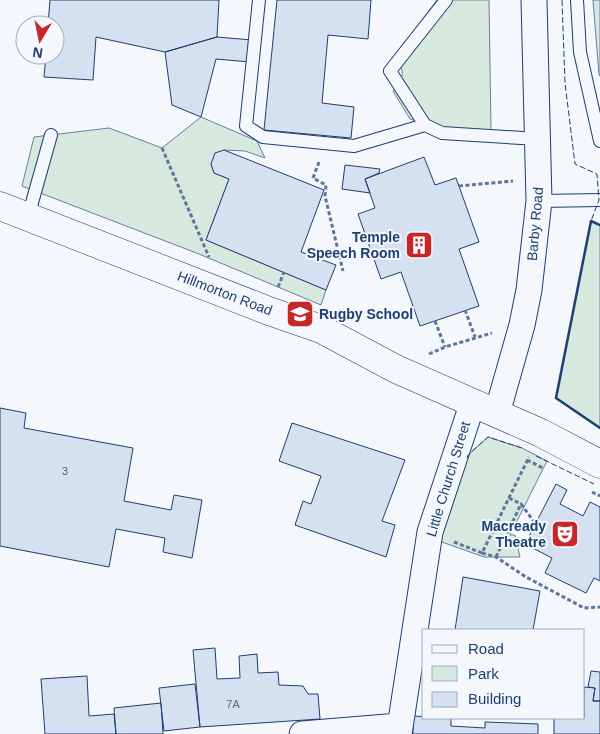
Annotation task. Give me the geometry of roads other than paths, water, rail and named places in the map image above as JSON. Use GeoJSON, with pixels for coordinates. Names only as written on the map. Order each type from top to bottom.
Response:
{"type":"FeatureCollection","features":[{"type":"Feature","properties":{"kind":"highway","name":"Hillmorton Road"},"geometry":{"type":"LineString","coordinates":[[0,206],[321,329],[396,368],[541,433],[600,464]]}},
{"type":"Feature","properties":{"kind":"street","name":"Barby Road"},"geometry":{"type":"LineString","coordinates":[[497,413],[522,325],[529,290],[539,190],[534,0]]}},
{"type":"Feature","properties":{"kind":"street","name":"Little Church Street"},"geometry":{"type":"LineString","coordinates":[[399,730],[414,587],[472,402]]}},
{"type":"Feature","properties":{"kind":"street"},"geometry":{"type":"LineString","coordinates":[[302,734],[399,730]]}},
{"type":"Feature","properties":{"kind":"lane"},"geometry":{"type":"LineString","coordinates":[[259,0],[246,126],[262,137],[354,146],[425,125]]}},
{"type":"Feature","properties":{"kind":"lane"},"geometry":{"type":"LineString","coordinates":[[446,0],[390,71],[425,125],[442,134],[538,139]]}},
{"type":"Feature","properties":{"kind":"lane"},"geometry":{"type":"LineString","coordinates":[[577,0],[580,52],[600,141]]}},
{"type":"Feature","properties":{"kind":"lane"},"geometry":{"type":"LineString","coordinates":[[28,217],[50,135]]}},
{"type":"Feature","properties":{"kind":"lane"},"geometry":{"type":"LineString","coordinates":[[539,190],[600,200]]}},
{"type":"Feature","properties":{"kind":"place","name":"Temple Speech Room"},"geometry":{"type":"Point","coordinates":[419,245]}},
{"type":"Feature","properties":{"kind":"place","name":"Rugby School"},"geometry":{"type":"Point","coordinates":[300,314]}},
{"type":"Feature","properties":{"kind":"place","name":"Macready Theatre"},"geometry":{"type":"Point","coordinates":[565,534]}}]}
